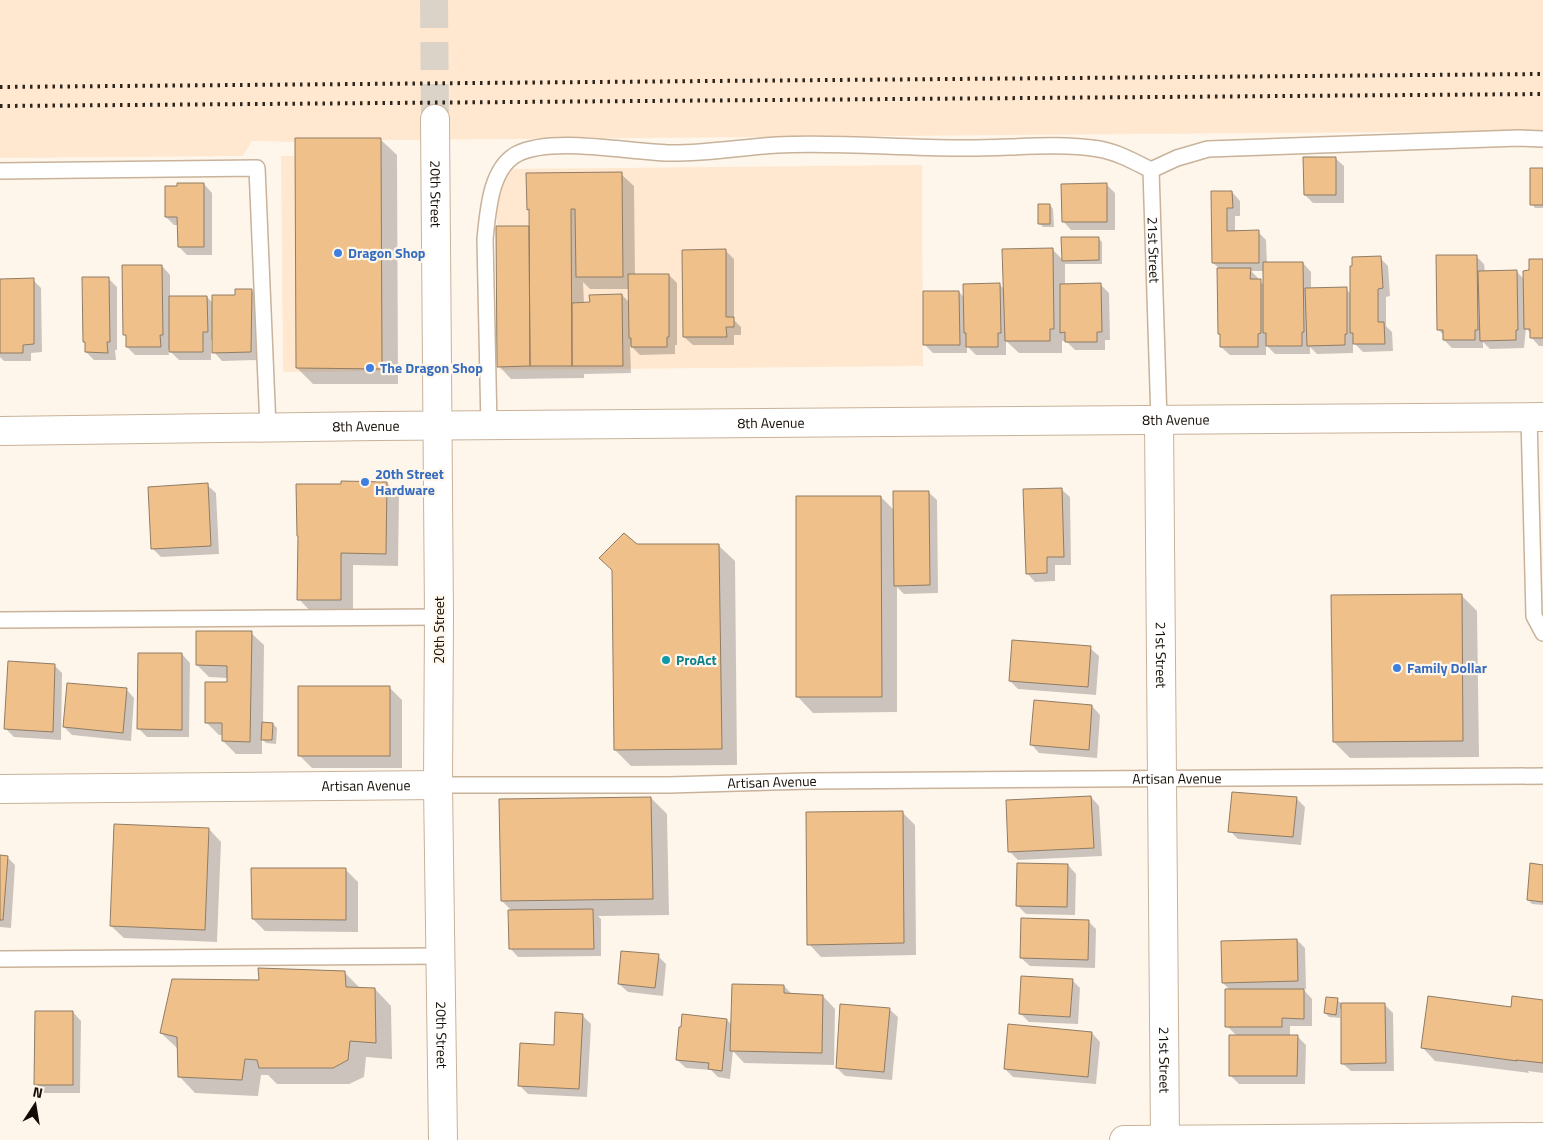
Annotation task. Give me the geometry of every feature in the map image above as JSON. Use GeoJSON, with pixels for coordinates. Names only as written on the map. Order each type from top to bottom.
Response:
{"type":"FeatureCollection","features":[{"type":"Feature","properties":{"kind":"main road","name":"20th Street"},"geometry":{"type":"LineString","coordinates":[[435,119],[439,616],[438,785],[443,1140]]}},
{"type":"Feature","properties":{"kind":"main road","name":"8th Avenue"},"geometry":{"type":"LineString","coordinates":[[0,431],[1536,417]]}},
{"type":"Feature","properties":{"kind":"main road","name":"21st Street"},"geometry":{"type":"LineString","coordinates":[[1159,420],[1164,1140]]}},
{"type":"Feature","properties":{"kind":"main road","name":"Artisan Avenue"},"geometry":{"type":"LineString","coordinates":[[0,789],[438,785]]}},
{"type":"Feature","properties":{"kind":"main road"},"geometry":{"type":"LineString","coordinates":[[1124,1140],[1543,1137]]}},
{"type":"Feature","properties":{"kind":"lane"},"geometry":{"type":"LineString","coordinates":[[489,426],[485,239],[488,213],[494,184],[503,167],[516,154],[532,149],[560,146],[595,147],[668,153],[777,145],[958,148],[1065,146],[1100,149],[1123,156],[1151,170],[1176,158],[1208,150],[1519,138],[1543,139]]}},
{"type":"Feature","properties":{"kind":"lane"},"geometry":{"type":"LineString","coordinates":[[0,172],[257,168],[268,428]]}},
{"type":"Feature","properties":{"kind":"lane","name":"21st Street"},"geometry":{"type":"LineString","coordinates":[[1151,170],[1159,420]]}},
{"type":"Feature","properties":{"kind":"lane"},"geometry":{"type":"LineString","coordinates":[[1536,417],[1534,616],[1543,633]]}},
{"type":"Feature","properties":{"kind":"lane"},"geometry":{"type":"LineString","coordinates":[[0,620],[439,616]]}},
{"type":"Feature","properties":{"kind":"lane","name":"Artisan Avenue"},"geometry":{"type":"LineString","coordinates":[[438,785],[669,785],[810,781],[1543,776]]}},
{"type":"Feature","properties":{"kind":"lane"},"geometry":{"type":"LineString","coordinates":[[0,960],[441,956]]}},
{"type":"Feature","properties":{"kind":"shaded area"},"geometry":{"type":"Polygon","coordinates":[[[0,0],[1543,0],[1543,131],[381,140],[383,371],[283,372],[281,156],[294,156],[295,142],[252,141],[243,156],[0,158],[0,0]]]}},
{"type":"Feature","properties":{"kind":"shaded area"},"geometry":{"type":"Polygon","coordinates":[[[922,165],[923,366],[499,370],[496,169],[922,165]]]}},
{"type":"Feature","properties":{"kind":"building","name":"Dragon Shop"},"geometry":{"type":"Polygon","coordinates":[[[295,138],[381,138],[382,369],[296,368],[295,138]]]}},
{"type":"Feature","properties":{"kind":"building"},"geometry":{"type":"Polygon","coordinates":[[[1303,157],[1336,157],[1336,195],[1304,195],[1303,157]]]}},
{"type":"Feature","properties":{"kind":"building"},"geometry":{"type":"Polygon","coordinates":[[[1530,168],[1543,168],[1543,205],[1530,205],[1530,168]]]}},
{"type":"Feature","properties":{"kind":"building"},"geometry":{"type":"Polygon","coordinates":[[[622,172],[623,277],[576,277],[575,209],[571,209],[572,366],[530,366],[529,209],[527,210],[526,173],[622,172]]]}},
{"type":"Feature","properties":{"kind":"building"},"geometry":{"type":"Polygon","coordinates":[[[177,183],[204,183],[204,247],[178,247],[177,217],[165,217],[165,186],[177,186],[177,183]]]}},
{"type":"Feature","properties":{"kind":"building"},"geometry":{"type":"Polygon","coordinates":[[[1107,183],[1107,222],[1062,222],[1061,184],[1107,183]]]}},
{"type":"Feature","properties":{"kind":"building"},"geometry":{"type":"Polygon","coordinates":[[[1211,191],[1232,191],[1233,208],[1227,208],[1227,231],[1259,230],[1259,263],[1212,263],[1211,191]]]}},
{"type":"Feature","properties":{"kind":"building"},"geometry":{"type":"Polygon","coordinates":[[[1038,204],[1050,204],[1050,224],[1038,224],[1038,204]]]}},
{"type":"Feature","properties":{"kind":"building"},"geometry":{"type":"Polygon","coordinates":[[[496,226],[529,226],[530,366],[497,367],[496,226]]]}},
{"type":"Feature","properties":{"kind":"building"},"geometry":{"type":"Polygon","coordinates":[[[1061,237],[1099,237],[1099,260],[1062,261],[1061,237]]]}},
{"type":"Feature","properties":{"kind":"building"},"geometry":{"type":"Polygon","coordinates":[[[1053,248],[1054,329],[1050,329],[1050,341],[1005,341],[1002,249],[1053,248]]]}},
{"type":"Feature","properties":{"kind":"building"},"geometry":{"type":"Polygon","coordinates":[[[726,249],[726,317],[734,317],[734,327],[726,327],[727,337],[683,337],[682,250],[726,249]]]}},
{"type":"Feature","properties":{"kind":"building"},"geometry":{"type":"Polygon","coordinates":[[[1436,255],[1477,255],[1478,330],[1475,330],[1475,340],[1443,340],[1443,330],[1437,330],[1436,255]]]}},
{"type":"Feature","properties":{"kind":"building"},"geometry":{"type":"Polygon","coordinates":[[[1381,256],[1383,288],[1378,289],[1378,322],[1384,322],[1385,344],[1353,344],[1353,333],[1350,333],[1350,266],[1352,266],[1352,257],[1381,256]]]}},
{"type":"Feature","properties":{"kind":"building"},"geometry":{"type":"Polygon","coordinates":[[[1529,259],[1543,259],[1543,338],[1530,338],[1530,329],[1524,329],[1523,271],[1529,270],[1529,259]]]}},
{"type":"Feature","properties":{"kind":"building"},"geometry":{"type":"Polygon","coordinates":[[[1263,262],[1303,262],[1304,332],[1302,332],[1302,346],[1266,346],[1266,333],[1263,333],[1263,262]]]}},
{"type":"Feature","properties":{"kind":"building"},"geometry":{"type":"Polygon","coordinates":[[[122,265],[162,265],[163,335],[160,335],[161,347],[126,347],[126,335],[123,335],[122,265]]]}},
{"type":"Feature","properties":{"kind":"building"},"geometry":{"type":"Polygon","coordinates":[[[1217,268],[1251,268],[1250,279],[1261,279],[1261,333],[1258,334],[1258,347],[1220,347],[1220,334],[1218,334],[1217,268]]]}},
{"type":"Feature","properties":{"kind":"building"},"geometry":{"type":"Polygon","coordinates":[[[1517,270],[1518,330],[1516,330],[1516,340],[1480,341],[1478,271],[1517,270]]]}},
{"type":"Feature","properties":{"kind":"building"},"geometry":{"type":"Polygon","coordinates":[[[628,274],[669,274],[669,337],[667,337],[667,347],[631,347],[631,338],[629,338],[628,274]]]}},
{"type":"Feature","properties":{"kind":"building"},"geometry":{"type":"Polygon","coordinates":[[[82,277],[109,277],[110,342],[107,342],[108,353],[85,352],[85,342],[83,342],[82,277]]]}},
{"type":"Feature","properties":{"kind":"building"},"geometry":{"type":"Polygon","coordinates":[[[34,278],[34,344],[23,345],[23,353],[0,353],[0,279],[34,278]]]}},
{"type":"Feature","properties":{"kind":"building"},"geometry":{"type":"Polygon","coordinates":[[[1000,283],[1001,333],[998,333],[998,347],[966,347],[963,284],[1000,283]]]}},
{"type":"Feature","properties":{"kind":"building"},"geometry":{"type":"Polygon","coordinates":[[[1101,283],[1102,332],[1097,332],[1097,342],[1065,342],[1065,332],[1060,333],[1060,284],[1101,283]]]}},
{"type":"Feature","properties":{"kind":"building"},"geometry":{"type":"Polygon","coordinates":[[[1347,287],[1347,334],[1345,334],[1345,345],[1307,346],[1305,288],[1347,287]]]}},
{"type":"Feature","properties":{"kind":"building"},"geometry":{"type":"Polygon","coordinates":[[[235,289],[252,289],[251,352],[212,353],[212,295],[235,295],[235,289]]]}},
{"type":"Feature","properties":{"kind":"building"},"geometry":{"type":"Polygon","coordinates":[[[923,291],[959,291],[960,345],[923,345],[923,291]]]}},
{"type":"Feature","properties":{"kind":"building"},"geometry":{"type":"Polygon","coordinates":[[[622,294],[623,366],[572,366],[572,303],[590,302],[589,295],[622,294]]]}},
{"type":"Feature","properties":{"kind":"building"},"geometry":{"type":"Polygon","coordinates":[[[169,296],[207,296],[208,332],[203,332],[203,352],[169,352],[169,296]]]}},
{"type":"Feature","properties":{"kind":"building"},"geometry":{"type":"Polygon","coordinates":[[[341,481],[387,482],[386,554],[341,553],[341,600],[297,600],[298,536],[296,484],[341,484],[341,481]]]}},
{"type":"Feature","properties":{"kind":"building"},"geometry":{"type":"Polygon","coordinates":[[[208,483],[211,546],[151,549],[148,487],[208,483]]]}},
{"type":"Feature","properties":{"kind":"building"},"geometry":{"type":"Polygon","coordinates":[[[1062,488],[1064,557],[1047,557],[1047,573],[1026,574],[1023,489],[1062,488]]]}},
{"type":"Feature","properties":{"kind":"building"},"geometry":{"type":"Polygon","coordinates":[[[893,491],[929,491],[930,585],[894,586],[893,491]]]}},
{"type":"Feature","properties":{"kind":"building"},"geometry":{"type":"Polygon","coordinates":[[[796,496],[881,496],[882,697],[796,697],[796,496]]]}},
{"type":"Feature","properties":{"kind":"building","name":"ProAct"},"geometry":{"type":"Polygon","coordinates":[[[624,533],[637,544],[719,544],[722,749],[614,750],[612,570],[599,558],[624,533]]]}},
{"type":"Feature","properties":{"kind":"building","name":"Family Dollar"},"geometry":{"type":"Polygon","coordinates":[[[1462,594],[1463,741],[1333,742],[1331,595],[1462,594]]]}},
{"type":"Feature","properties":{"kind":"building"},"geometry":{"type":"Polygon","coordinates":[[[196,631],[252,631],[250,742],[222,741],[222,723],[205,723],[205,682],[227,682],[227,666],[196,665],[196,631]]]}},
{"type":"Feature","properties":{"kind":"building"},"geometry":{"type":"Polygon","coordinates":[[[1012,640],[1091,646],[1088,687],[1009,681],[1012,640]]]}},
{"type":"Feature","properties":{"kind":"building"},"geometry":{"type":"Polygon","coordinates":[[[138,653],[182,653],[182,730],[137,729],[138,653]]]}},
{"type":"Feature","properties":{"kind":"building"},"geometry":{"type":"Polygon","coordinates":[[[8,661],[55,664],[53,732],[4,729],[8,661]]]}},
{"type":"Feature","properties":{"kind":"building"},"geometry":{"type":"Polygon","coordinates":[[[67,683],[127,688],[123,733],[63,727],[67,683]]]}},
{"type":"Feature","properties":{"kind":"building"},"geometry":{"type":"Polygon","coordinates":[[[298,686],[390,686],[390,756],[298,756],[298,686]]]}},
{"type":"Feature","properties":{"kind":"building"},"geometry":{"type":"Polygon","coordinates":[[[1034,700],[1092,705],[1089,750],[1030,745],[1034,700]]]}},
{"type":"Feature","properties":{"kind":"building"},"geometry":{"type":"Polygon","coordinates":[[[262,722],[273,723],[272,740],[261,740],[262,722]]]}},
{"type":"Feature","properties":{"kind":"building"},"geometry":{"type":"Polygon","coordinates":[[[1232,792],[1297,797],[1293,837],[1228,832],[1232,792]]]}},
{"type":"Feature","properties":{"kind":"building"},"geometry":{"type":"Polygon","coordinates":[[[1091,796],[1094,848],[1008,852],[1006,800],[1091,796]]]}},
{"type":"Feature","properties":{"kind":"building"},"geometry":{"type":"Polygon","coordinates":[[[651,797],[653,899],[501,901],[499,799],[651,797]]]}},
{"type":"Feature","properties":{"kind":"building"},"geometry":{"type":"Polygon","coordinates":[[[903,811],[904,943],[807,945],[806,812],[903,811]]]}},
{"type":"Feature","properties":{"kind":"building"},"geometry":{"type":"Polygon","coordinates":[[[114,824],[209,828],[205,930],[110,926],[114,824]]]}},
{"type":"Feature","properties":{"kind":"building"},"geometry":{"type":"Polygon","coordinates":[[[0,855],[8,856],[3,920],[0,920],[0,855]]]}},
{"type":"Feature","properties":{"kind":"building"},"geometry":{"type":"Polygon","coordinates":[[[1017,863],[1068,864],[1067,907],[1016,906],[1017,863]]]}},
{"type":"Feature","properties":{"kind":"building"},"geometry":{"type":"Polygon","coordinates":[[[1530,863],[1543,865],[1543,902],[1527,900],[1530,863]]]}},
{"type":"Feature","properties":{"kind":"building"},"geometry":{"type":"Polygon","coordinates":[[[251,868],[346,868],[346,920],[252,919],[251,868]]]}},
{"type":"Feature","properties":{"kind":"building"},"geometry":{"type":"Polygon","coordinates":[[[593,909],[594,949],[509,949],[508,910],[593,909]]]}},
{"type":"Feature","properties":{"kind":"building"},"geometry":{"type":"Polygon","coordinates":[[[1021,918],[1089,920],[1088,960],[1020,958],[1021,918]]]}},
{"type":"Feature","properties":{"kind":"building"},"geometry":{"type":"Polygon","coordinates":[[[1297,939],[1298,981],[1222,983],[1221,941],[1297,939]]]}},
{"type":"Feature","properties":{"kind":"building"},"geometry":{"type":"Polygon","coordinates":[[[621,951],[659,954],[655,988],[618,984],[621,951]]]}},
{"type":"Feature","properties":{"kind":"building"},"geometry":{"type":"Polygon","coordinates":[[[258,968],[345,971],[346,987],[375,988],[376,1043],[350,1041],[348,1060],[333,1068],[259,1068],[257,1060],[245,1059],[242,1080],[178,1077],[177,1037],[160,1033],[172,979],[259,980],[258,968]]]}},
{"type":"Feature","properties":{"kind":"building"},"geometry":{"type":"Polygon","coordinates":[[[1021,976],[1073,979],[1070,1017],[1019,1014],[1021,976]]]}},
{"type":"Feature","properties":{"kind":"building"},"geometry":{"type":"Polygon","coordinates":[[[732,984],[784,985],[784,993],[823,995],[822,1053],[730,1051],[732,984]]]}},
{"type":"Feature","properties":{"kind":"building"},"geometry":{"type":"Polygon","coordinates":[[[1225,989],[1304,989],[1304,1019],[1282,1018],[1282,1027],[1225,1027],[1225,989]]]}},
{"type":"Feature","properties":{"kind":"building"},"geometry":{"type":"Polygon","coordinates":[[[1428,996],[1511,1007],[1512,996],[1543,1000],[1543,1063],[1421,1048],[1428,996]]]}},
{"type":"Feature","properties":{"kind":"building"},"geometry":{"type":"Polygon","coordinates":[[[1326,997],[1338,998],[1336,1015],[1324,1013],[1326,997]]]}},
{"type":"Feature","properties":{"kind":"building"},"geometry":{"type":"Polygon","coordinates":[[[1341,1003],[1385,1003],[1386,1063],[1341,1064],[1341,1003]]]}},
{"type":"Feature","properties":{"kind":"building"},"geometry":{"type":"Polygon","coordinates":[[[840,1004],[890,1008],[884,1072],[836,1068],[840,1004]]]}},
{"type":"Feature","properties":{"kind":"building"},"geometry":{"type":"Polygon","coordinates":[[[35,1011],[73,1011],[73,1085],[34,1085],[35,1011]]]}},
{"type":"Feature","properties":{"kind":"building"},"geometry":{"type":"Polygon","coordinates":[[[555,1012],[583,1014],[579,1089],[518,1086],[520,1043],[554,1045],[555,1012]]]}},
{"type":"Feature","properties":{"kind":"building"},"geometry":{"type":"Polygon","coordinates":[[[682,1014],[727,1019],[722,1071],[708,1069],[709,1063],[676,1060],[682,1014]]]}},
{"type":"Feature","properties":{"kind":"building"},"geometry":{"type":"Polygon","coordinates":[[[1008,1024],[1092,1032],[1088,1077],[1004,1069],[1008,1024]]]}},
{"type":"Feature","properties":{"kind":"building"},"geometry":{"type":"Polygon","coordinates":[[[1229,1035],[1298,1035],[1297,1076],[1229,1076],[1229,1035]]]}},
{"type":"Feature","properties":{"kind":"tunnel"},"geometry":{"type":"LineString","coordinates":[[434,0],[435,119]]}},
{"type":"Feature","properties":{"kind":"railway"},"geometry":{"type":"LineString","coordinates":[[0,87],[1543,74]]}},
{"type":"Feature","properties":{"kind":"railway"},"geometry":{"type":"LineString","coordinates":[[0,106],[1543,94]]}},
{"type":"Feature","properties":{"kind":"place","name":"Dragon Shop"},"geometry":{"type":"Point","coordinates":[338,253]}},
{"type":"Feature","properties":{"kind":"place","name":"The Dragon Shop"},"geometry":{"type":"Point","coordinates":[370,368]}},
{"type":"Feature","properties":{"kind":"place","name":"20th Street Hardware"},"geometry":{"type":"Point","coordinates":[365,482]}},
{"type":"Feature","properties":{"kind":"place","name":"ProAct"},"geometry":{"type":"Point","coordinates":[666,660]}},
{"type":"Feature","properties":{"kind":"place","name":"Family Dollar"},"geometry":{"type":"Point","coordinates":[1397,668]}}]}
